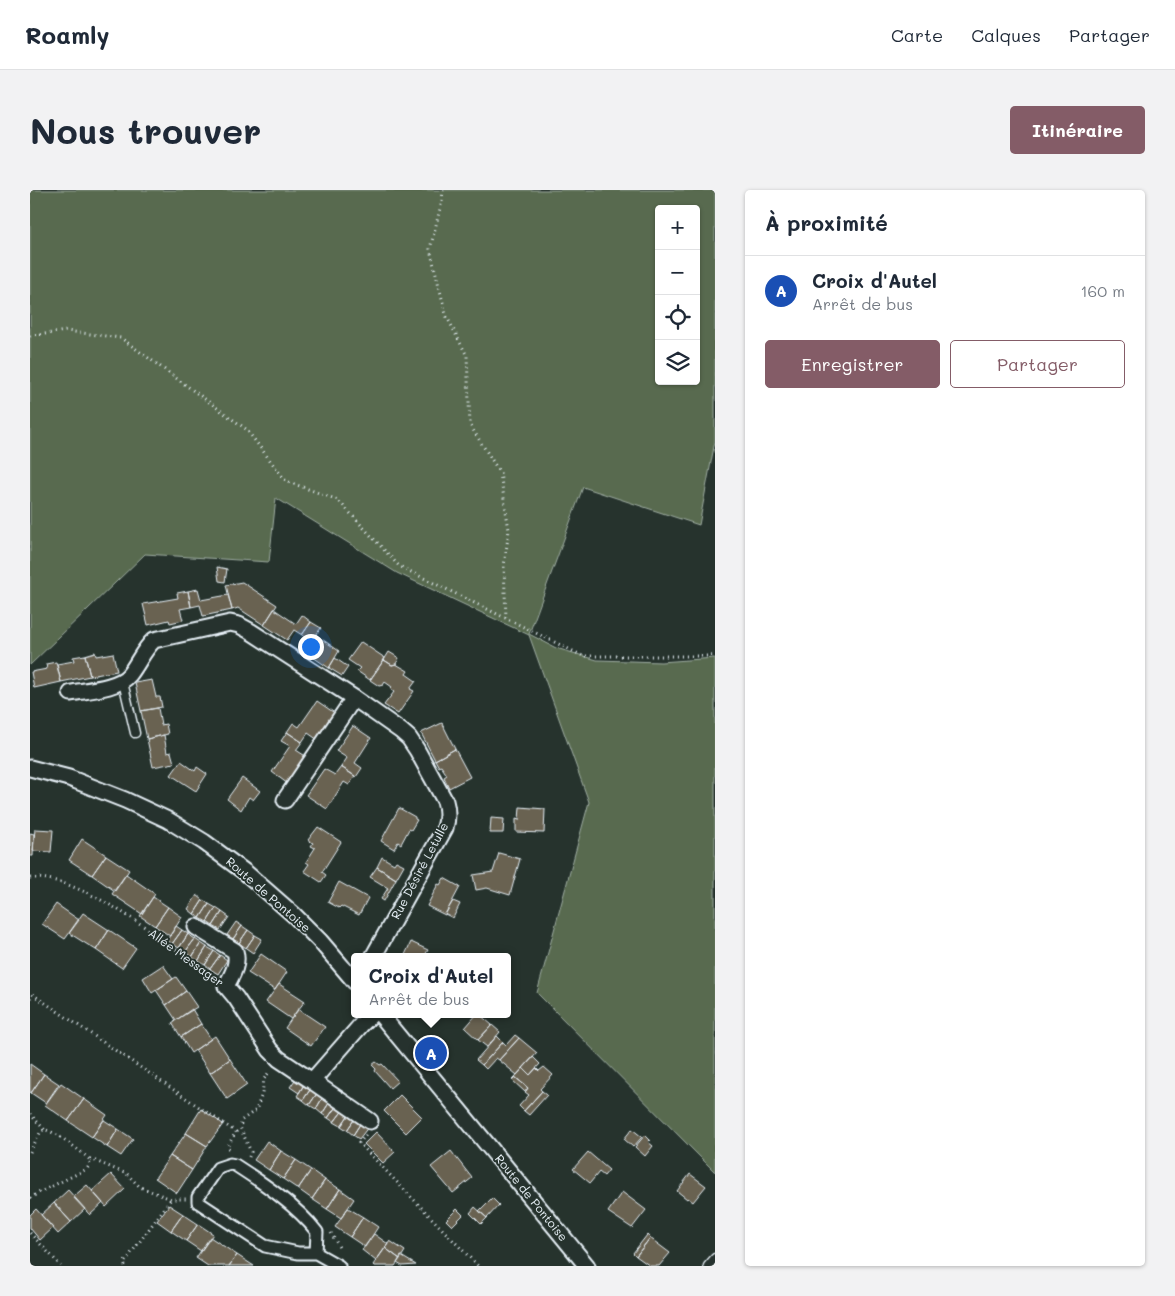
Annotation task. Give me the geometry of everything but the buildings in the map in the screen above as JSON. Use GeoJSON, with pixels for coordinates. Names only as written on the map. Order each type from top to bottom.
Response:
{"type":"FeatureCollection","features":[{"type":"Feature","properties":{"kind":"street","name":"Rue Désiré Letulle"},"geometry":{"type":"LineString","coordinates":[[123,682],[154,640],[230,623],[250,631],[354,698],[402,731],[409,738],[445,801],[448,818],[445,828],[375,953]]}},
{"type":"Feature","properties":{"kind":"street"},"geometry":{"type":"LineString","coordinates":[[71,693],[123,682]]}},
{"type":"Feature","properties":{"kind":"street"},"geometry":{"type":"LineString","coordinates":[[285,800],[354,698]]}},
{"type":"Feature","properties":{"kind":"street","name":"Route de Pontoise"},"geometry":{"type":"LineString","coordinates":[[30,768],[69,778],[125,800],[168,820],[204,842],[246,872],[294,915],[351,977]]}},
{"type":"Feature","properties":{"kind":"street"},"geometry":{"type":"LineString","coordinates":[[196,927],[235,951],[237,958],[226,986]]}},
{"type":"Feature","properties":{"kind":"street","name":"Allée Messager"},"geometry":{"type":"LineString","coordinates":[[226,986],[270,1050],[279,1059],[370,1121]]}},
{"type":"Feature","properties":{"kind":"street"},"geometry":{"type":"LineString","coordinates":[[312,1081],[368,1018]]}},
{"type":"Feature","properties":{"kind":"street","name":"Route de Pontoise"},"geometry":{"type":"LineString","coordinates":[[383,1018],[587,1266]]}},
{"type":"Feature","properties":{"kind":"street"},"geometry":{"type":"LineString","coordinates":[[316,1253],[317,1232],[310,1222],[244,1168],[230,1164],[218,1168],[198,1196],[198,1202],[265,1246],[298,1253],[316,1253],[339,1266]]}},
{"type":"Feature","properties":{"kind":"lane"},"geometry":{"type":"LineString","coordinates":[[123,682],[135,733]]}},
{"type":"Feature","properties":{"kind":"lane"},"geometry":{"type":"LineString","coordinates":[[708,1266],[715,1258]]}},
{"type":"Feature","properties":{"kind":"path"},"geometry":{"type":"LineString","coordinates":[[443,190],[442,202],[430,249],[446,315],[467,356],[470,425],[500,473],[509,530],[504,566],[506,619]]}},
{"type":"Feature","properties":{"kind":"path"},"geometry":{"type":"LineString","coordinates":[[30,336],[66,331],[121,338],[246,429],[286,481],[338,500],[398,566],[582,656],[715,655]]}},
{"type":"Feature","properties":{"kind":"path","name":"Allée Messager"},"geometry":{"type":"LineString","coordinates":[[30,878],[43,877],[57,881],[104,901],[126,914],[226,986]]}},
{"type":"Feature","properties":{"kind":"path"},"geometry":{"type":"LineString","coordinates":[[30,998],[32,994],[236,1132]]}},
{"type":"Feature","properties":{"kind":"path"},"geometry":{"type":"LineString","coordinates":[[244,1168],[233,1151],[227,1147],[240,1127],[242,1120],[256,1110],[262,1094],[264,1079],[279,1059]]}},
{"type":"Feature","properties":{"kind":"path"},"geometry":{"type":"LineString","coordinates":[[30,1114],[46,1130],[61,1138],[90,1160],[127,1174],[140,1187],[171,1199],[197,1199]]}},
{"type":"Feature","properties":{"kind":"path"},"geometry":{"type":"LineString","coordinates":[[370,1121],[372,1128],[359,1143],[478,1266]]}},
{"type":"Feature","properties":{"kind":"path"},"geometry":{"type":"LineString","coordinates":[[240,1127],[251,1152],[244,1168]]}},
{"type":"Feature","properties":{"kind":"path"},"geometry":{"type":"LineString","coordinates":[[30,1152],[41,1131],[46,1130]]}},
{"type":"Feature","properties":{"kind":"path"},"geometry":{"type":"LineString","coordinates":[[30,1198],[87,1169],[90,1160]]}},
{"type":"Feature","properties":{"kind":"path"},"geometry":{"type":"LineString","coordinates":[[125,1266],[124,1263],[171,1199]]}},
{"type":"Feature","properties":{"kind":"path"},"geometry":{"type":"LineString","coordinates":[[30,1233],[61,1266]]}},
{"type":"Feature","properties":{"kind":"green space"},"geometry":{"type":"Polygon","coordinates":[[[30,190],[715,190],[715,441],[699,525],[583,487],[529,634],[556,648],[597,660],[661,662],[715,658],[715,1172],[537,993],[589,802],[529,635],[397,573],[276,498],[269,562],[145,554],[30,665],[30,190]]]}},
{"type":"Feature","properties":{"kind":"place","name":"Croix d'Autel"},"geometry":{"type":"Point","coordinates":[431,1053]}}]}
